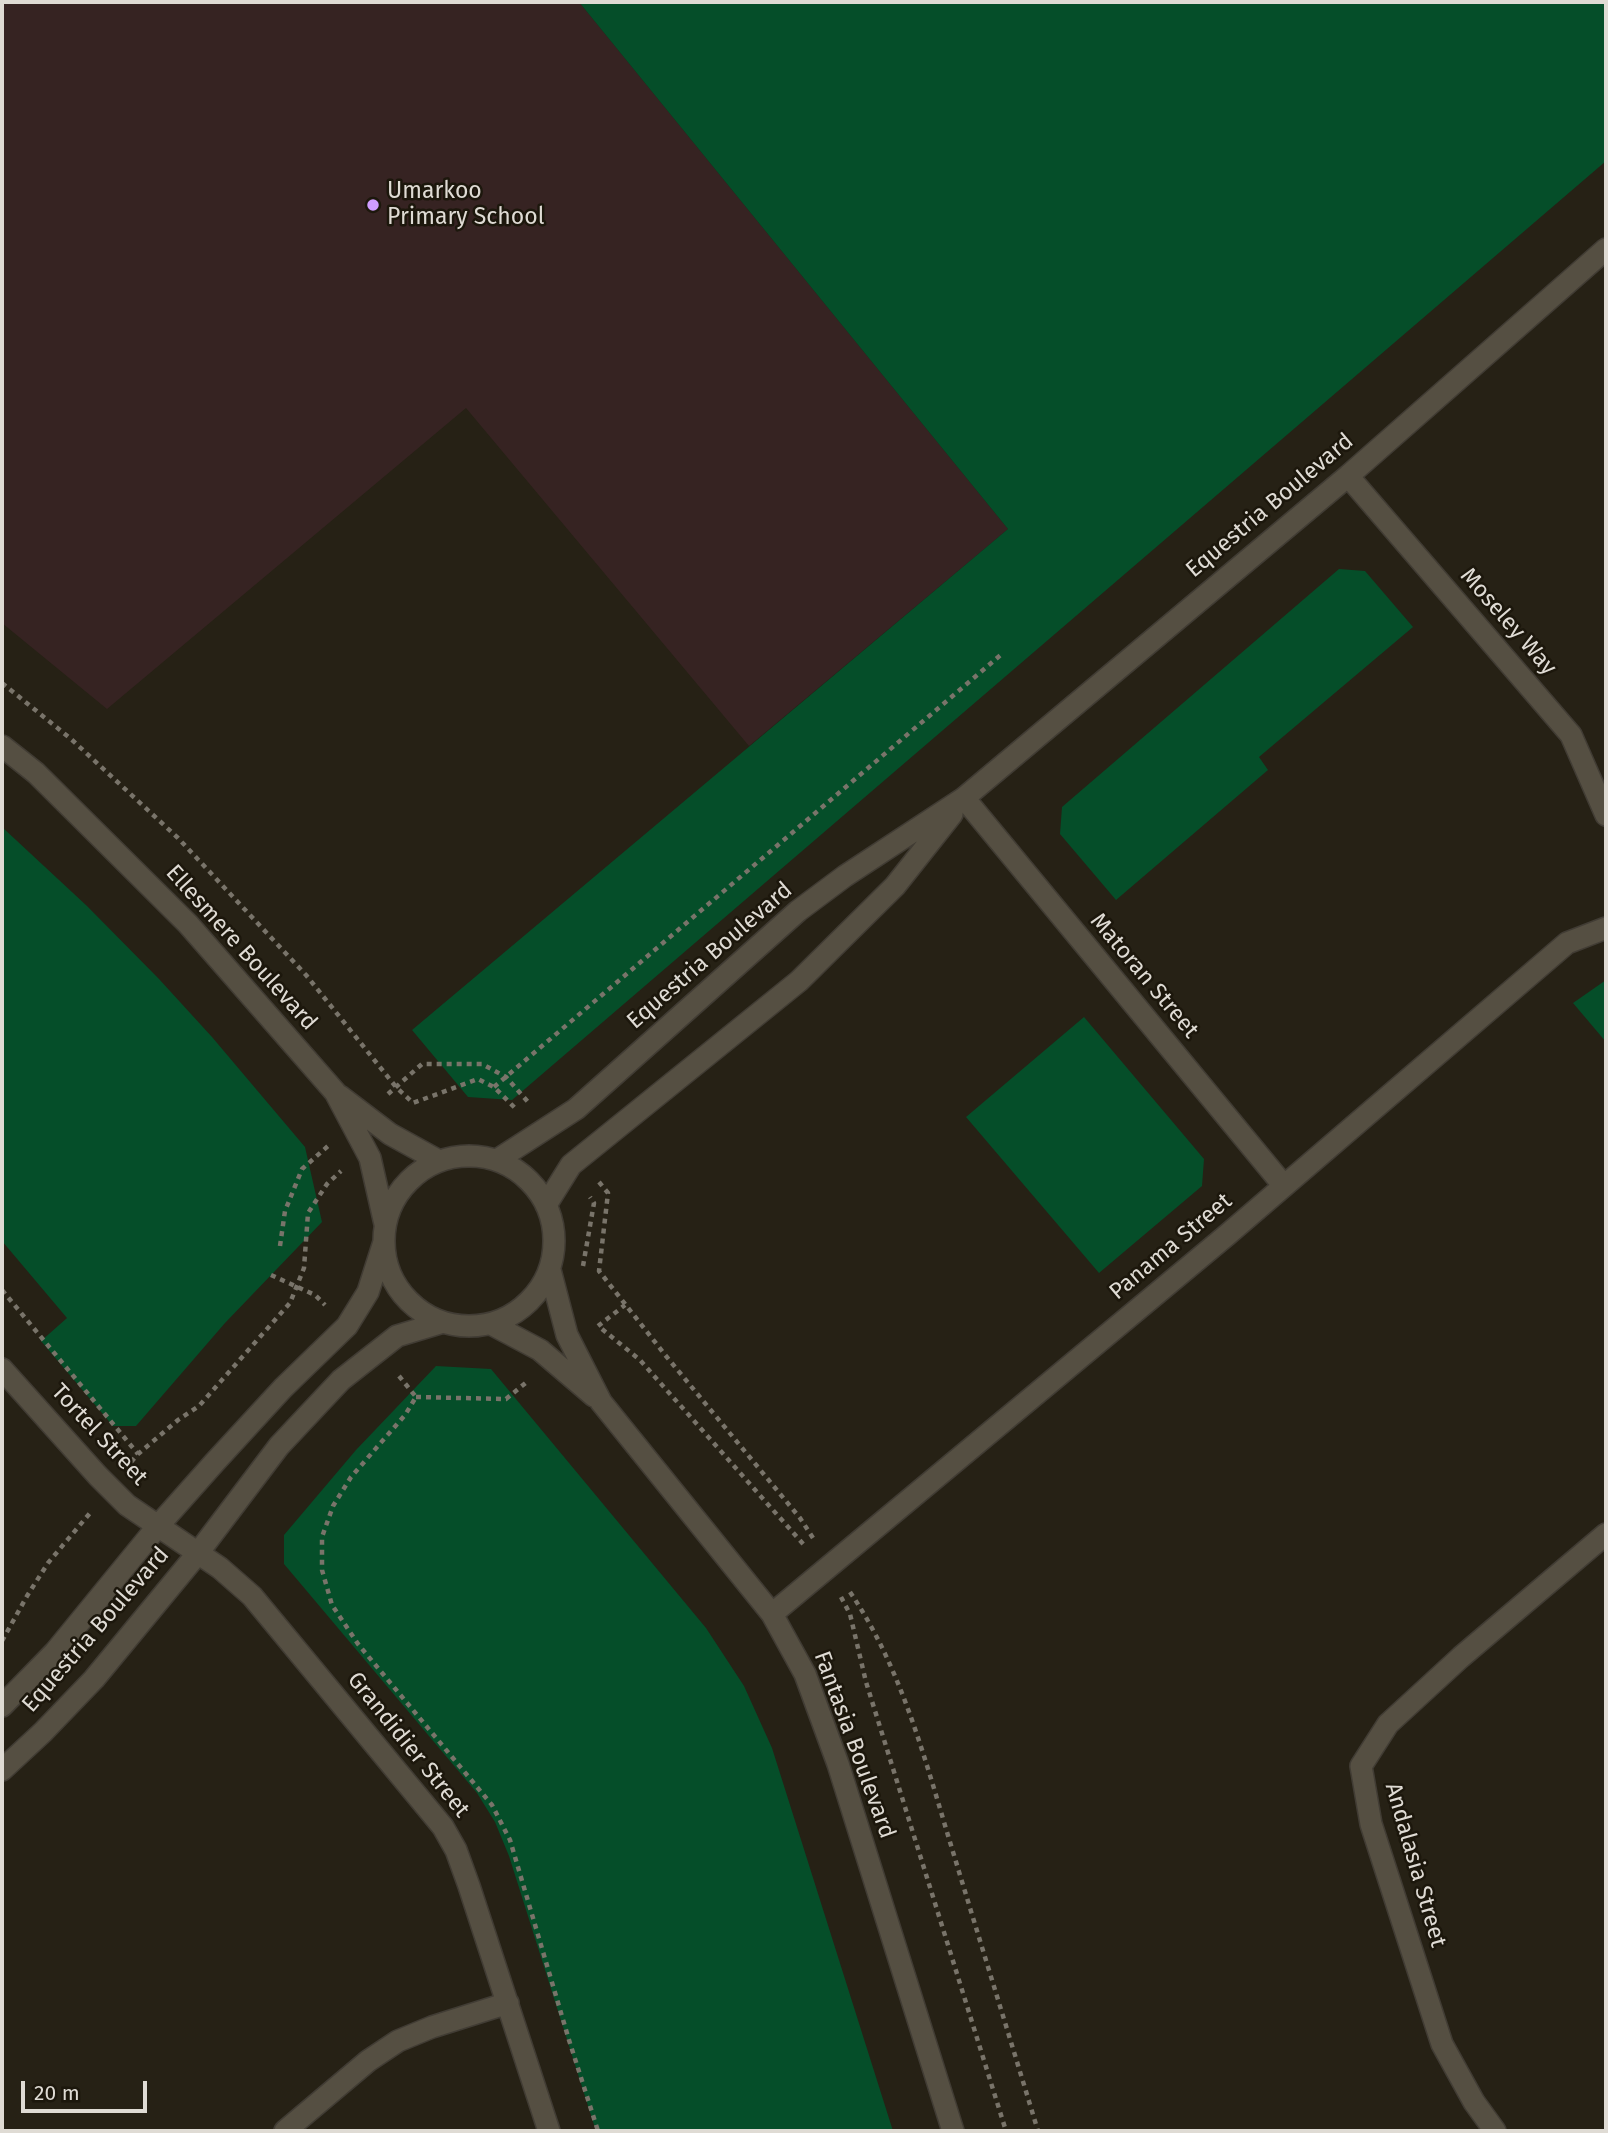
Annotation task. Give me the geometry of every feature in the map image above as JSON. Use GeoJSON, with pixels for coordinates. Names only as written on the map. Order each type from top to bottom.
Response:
{"type":"FeatureCollection","features":[{"type":"Feature","properties":{"kind":"street","name":"Equestria Boulevard"},"geometry":{"type":"LineString","coordinates":[[497,1160],[576,1109],[798,911],[845,876],[964,798],[1348,476],[1606,249]]}},
{"type":"Feature","properties":{"kind":"street","name":"Moseley Way"},"geometry":{"type":"LineString","coordinates":[[1348,476],[1571,735],[1606,815]]}},
{"type":"Feature","properties":{"kind":"street","name":"Ellesmere Boulevard"},"geometry":{"type":"LineString","coordinates":[[2,746],[36,773],[188,924],[335,1092],[370,1158],[385,1233]]}},
{"type":"Feature","properties":{"kind":"street","name":"Equestria Boulevard"},"geometry":{"type":"LineString","coordinates":[[546,1205],[571,1166],[799,981],[895,886],[964,798]]}},
{"type":"Feature","properties":{"kind":"street","name":"Matoran Street"},"geometry":{"type":"LineString","coordinates":[[964,798],[1284,1186]]}},
{"type":"Feature","properties":{"kind":"street","name":"Panama Street"},"geometry":{"type":"LineString","coordinates":[[772,1614],[1284,1186],[1567,943],[1606,928]]}},
{"type":"Feature","properties":{"kind":"street"},"geometry":{"type":"LineString","coordinates":[[335,1092],[390,1134],[439,1161]]}},
{"type":"Feature","properties":{"kind":"street"},"geometry":{"type":"LineString","coordinates":[[468,1155],[497,1160],[522,1174],[546,1205],[555,1244],[550,1270],[537,1294],[512,1316],[491,1324],[463,1327],[440,1323],[410,1304],[393,1281],[384,1253],[385,1233],[396,1196],[414,1175],[439,1161],[468,1155]]}},
{"type":"Feature","properties":{"kind":"street","name":"Equestria Boulevard"},"geometry":{"type":"LineString","coordinates":[[2,1706],[55,1652],[158,1527],[284,1388],[346,1326],[368,1292],[385,1233]]}},
{"type":"Feature","properties":{"kind":"street","name":"Fantasia Boulevard"},"geometry":{"type":"LineString","coordinates":[[550,1270],[568,1335],[601,1402],[772,1614],[805,1674],[838,1764],[953,2131]]}},
{"type":"Feature","properties":{"kind":"street","name":"Equestria Boulevard"},"geometry":{"type":"LineString","coordinates":[[2,1770],[94,1679],[198,1553],[279,1446],[341,1380],[397,1336],[440,1323]]}},
{"type":"Feature","properties":{"kind":"street"},"geometry":{"type":"LineString","coordinates":[[491,1324],[540,1350],[601,1402]]}},
{"type":"Feature","properties":{"kind":"street","name":"Tortel Street"},"geometry":{"type":"LineString","coordinates":[[2,1369],[127,1505],[198,1553]]}},
{"type":"Feature","properties":{"kind":"street","name":"Andalasia Street"},"geometry":{"type":"LineString","coordinates":[[1495,2131],[1474,2102],[1443,2044],[1371,1824],[1361,1766],[1388,1724],[1461,1657],[1606,1534]]}},
{"type":"Feature","properties":{"kind":"street","name":"Grandidier Street"},"geometry":{"type":"LineString","coordinates":[[198,1553],[253,1596],[443,1827],[456,1850],[549,2131]]}},
{"type":"Feature","properties":{"kind":"street"},"geometry":{"type":"LineString","coordinates":[[285,2131],[368,2061],[398,2041],[432,2027],[508,2003]]}},
{"type":"Feature","properties":{"kind":"path"},"geometry":{"type":"LineString","coordinates":[[494,1087],[1003,653]]}},
{"type":"Feature","properties":{"kind":"path"},"geometry":{"type":"LineString","coordinates":[[2,682],[71,739],[178,838],[306,975],[413,1103],[478,1079],[494,1087],[540,1132]]}},
{"type":"Feature","properties":{"kind":"path"},"geometry":{"type":"LineString","coordinates":[[199,1406],[290,1303],[304,1268],[308,1213],[327,1184],[364,1149]]}},
{"type":"Feature","properties":{"kind":"path"},"geometry":{"type":"LineString","coordinates":[[571,1166],[594,1203],[583,1272]]}},
{"type":"Feature","properties":{"kind":"path"},"geometry":{"type":"LineString","coordinates":[[271,1275],[315,1295],[346,1326]]}},
{"type":"Feature","properties":{"kind":"path"},"geometry":{"type":"LineString","coordinates":[[2,1290],[138,1454]]}},
{"type":"Feature","properties":{"kind":"path"},"geometry":{"type":"LineString","coordinates":[[594,1315],[598,1326],[640,1360],[825,1570],[850,1614],[870,1694],[1006,2131]]}},
{"type":"Feature","properties":{"kind":"path"},"geometry":{"type":"LineString","coordinates":[[376,1353],[402,1378],[416,1397],[405,1415],[351,1476],[332,1506],[322,1536],[322,1570],[332,1605],[358,1644],[492,1805],[510,1840],[598,2131]]}},
{"type":"Feature","properties":{"kind":"shaded area","name":"Umarkoo Primary School"},"geometry":{"type":"Polygon","coordinates":[[[2,2],[579,2],[1008,529],[749,746],[466,408],[107,709],[2,623],[2,2]]]}},
{"type":"Feature","properties":{"kind":"green space"},"geometry":{"type":"Polygon","coordinates":[[[579,2],[1606,2],[1606,161],[512,1100],[468,1097],[412,1030],[1008,529],[579,2]]]}},
{"type":"Feature","properties":{"kind":"green space"},"geometry":{"type":"Polygon","coordinates":[[[1339,569],[1365,571],[1413,627],[1259,757],[1268,770],[1116,900],[1060,834],[1062,807],[1339,569]]]}},
{"type":"Feature","properties":{"kind":"green space"},"geometry":{"type":"Polygon","coordinates":[[[2,827],[87,906],[159,979],[305,1147],[322,1222],[225,1323],[136,1426],[113,1426],[41,1341],[67,1318],[2,1241],[2,827]]]}},
{"type":"Feature","properties":{"kind":"green space"},"geometry":{"type":"Polygon","coordinates":[[[1606,980],[1606,1042],[1573,1003],[1606,980]]]}},
{"type":"Feature","properties":{"kind":"green space"},"geometry":{"type":"Polygon","coordinates":[[[1084,1017],[1204,1159],[1202,1186],[1099,1273],[966,1117],[1084,1017]]]}},
{"type":"Feature","properties":{"kind":"green space"},"geometry":{"type":"Polygon","coordinates":[[[436,1366],[491,1369],[706,1628],[744,1686],[772,1748],[893,2131],[596,2131],[509,1856],[495,1822],[477,1793],[284,1564],[284,1535],[356,1450],[436,1366]]]}},
{"type":"Feature","properties":{"kind":"place","name":"Umarkoo Primary School"},"geometry":{"type":"Point","coordinates":[373,205]}}]}
